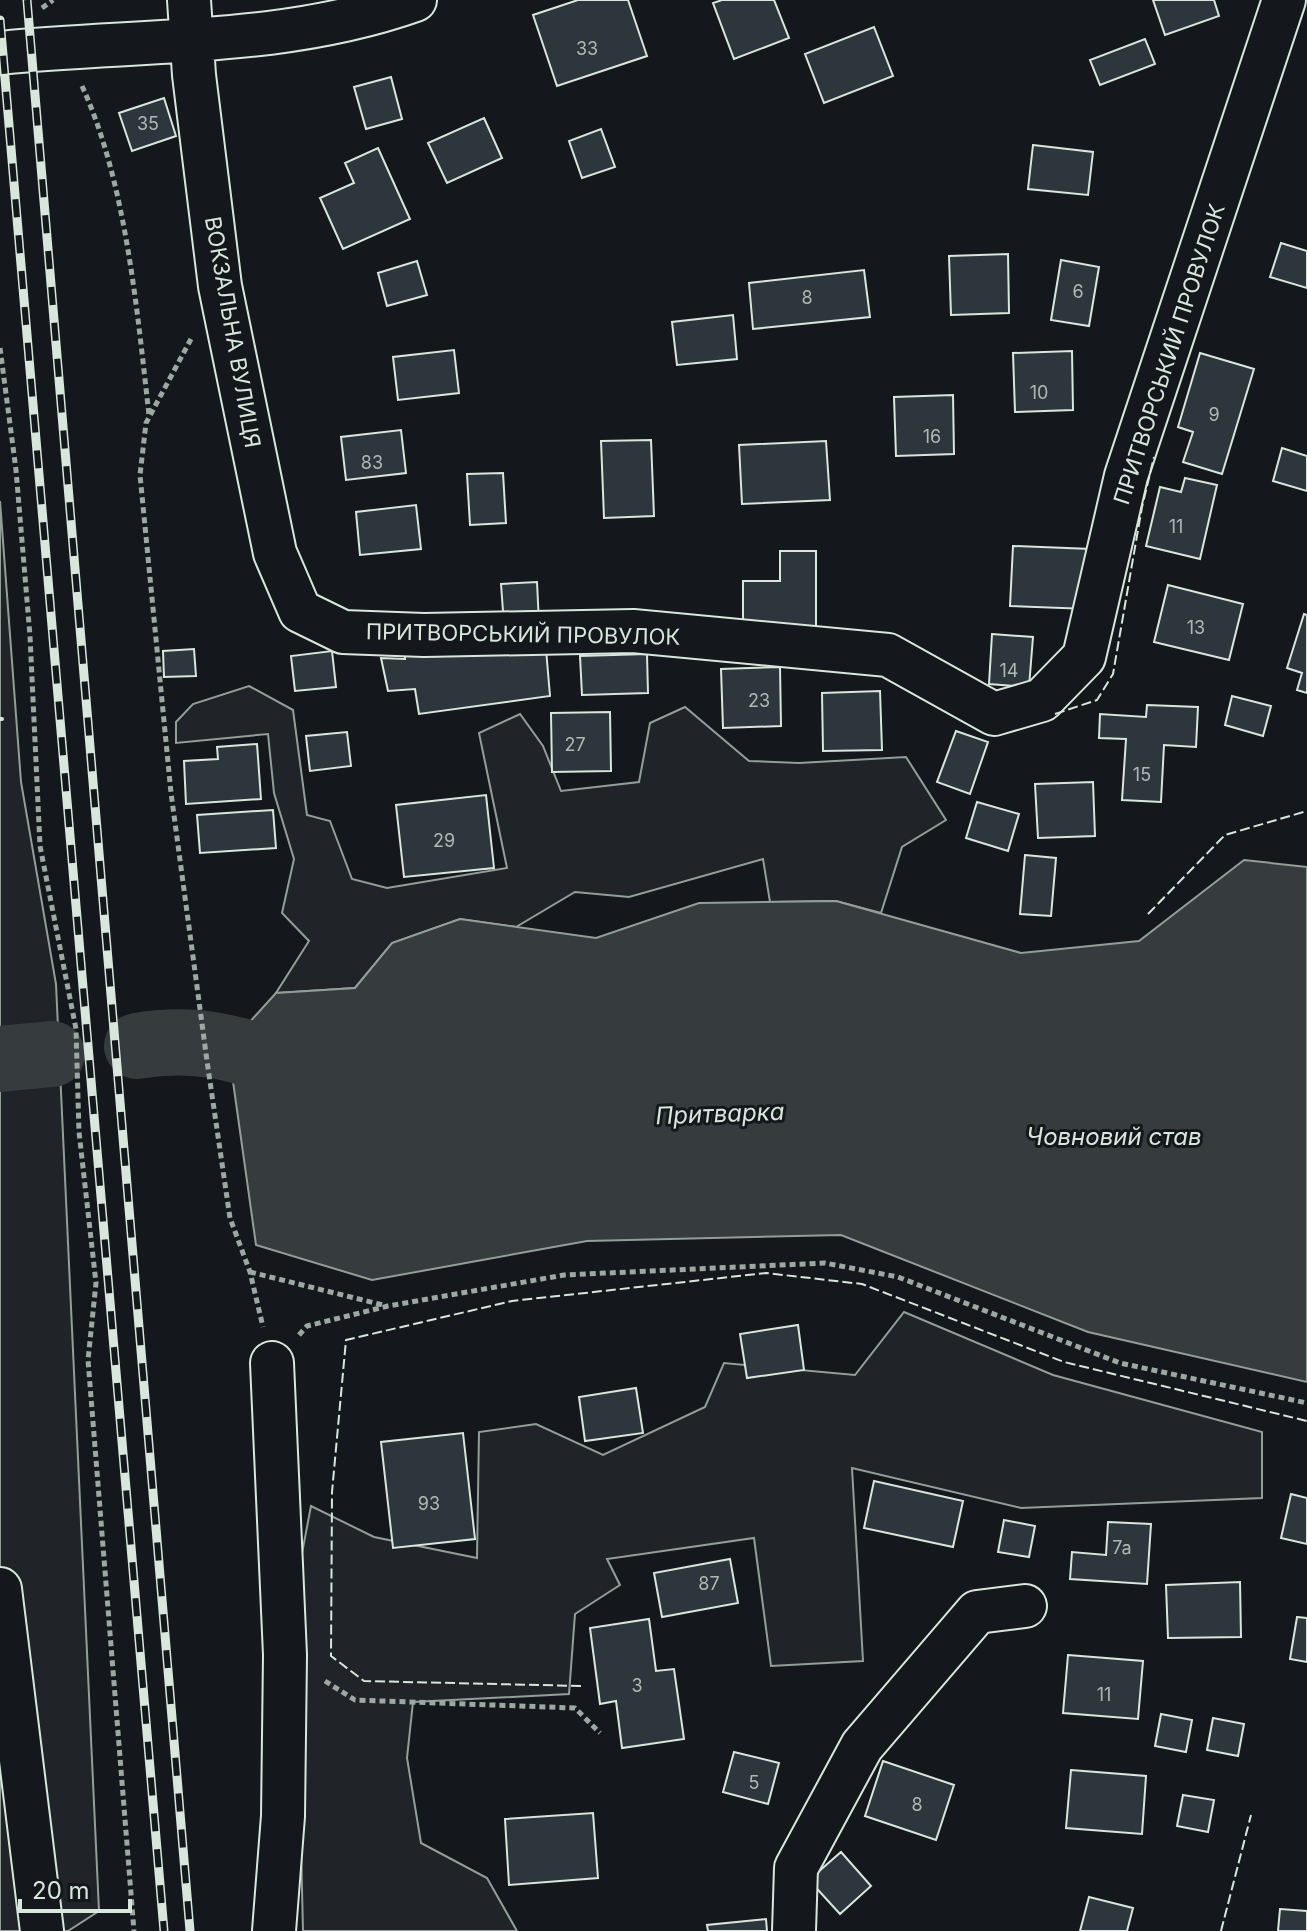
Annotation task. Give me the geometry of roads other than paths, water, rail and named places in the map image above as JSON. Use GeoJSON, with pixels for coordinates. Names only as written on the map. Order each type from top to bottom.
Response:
{"type":"FeatureCollection","features":[{"type":"Feature","properties":{"kind":"street"},"geometry":{"type":"LineString","coordinates":[[0,53],[191,20],[334,24],[365,18],[415,0]]}},
{"type":"Feature","properties":{"kind":"street","name":"ПРИТВОРСЬКИЙ ПРОВУЛОК"},"geometry":{"type":"LineString","coordinates":[[300,611],[343,632],[424,635],[633,631],[888,655],[994,714],[1042,700],[1084,657],[1126,476],[1284,0]]}},
{"type":"Feature","properties":{"kind":"street","name":"ВОКЗАЛЬНА ВУЛИЦЯ"},"geometry":{"type":"LineString","coordinates":[[191,20],[194,75],[220,286],[275,553],[300,611]]}},
{"type":"Feature","properties":{"kind":"street"},"geometry":{"type":"LineString","coordinates":[[272,1363],[285,1655],[283,1816],[274,1931]]}},
{"type":"Feature","properties":{"kind":"street"},"geometry":{"type":"LineString","coordinates":[[0,1589],[42,1931]]}},
{"type":"Feature","properties":{"kind":"street"},"geometry":{"type":"LineString","coordinates":[[794,1931],[796,1868],[862,1746],[977,1612],[1025,1606]]}},
{"type":"Feature","properties":{"kind":"water","name":"Човновий став"},"geometry":{"type":"Polygon","coordinates":[[[1244,860],[1307,867],[1307,1382],[1088,1332],[841,1235],[587,1241],[372,1280],[256,1245],[228,1046],[276,993],[355,988],[392,943],[460,919],[596,938],[699,903],[836,901],[1021,953],[1139,941],[1244,860]]]}},
{"type":"Feature","properties":{"kind":"waterway","name":"Притварка"},"geometry":{"type":"LineString","coordinates":[[137,1046],[185,1042],[206,1044],[247,1053],[313,1075]]}},
{"type":"Feature","properties":{"kind":"waterway","name":"Притварка"},"geometry":{"type":"LineString","coordinates":[[0,1059],[52,1054]]}},
{"type":"Feature","properties":{"kind":"railway"},"geometry":{"type":"LineString","coordinates":[[27,0],[190,1931]]}},
{"type":"Feature","properties":{"kind":"railway"},"geometry":{"type":"LineString","coordinates":[[0,20],[164,1931]]}}]}
